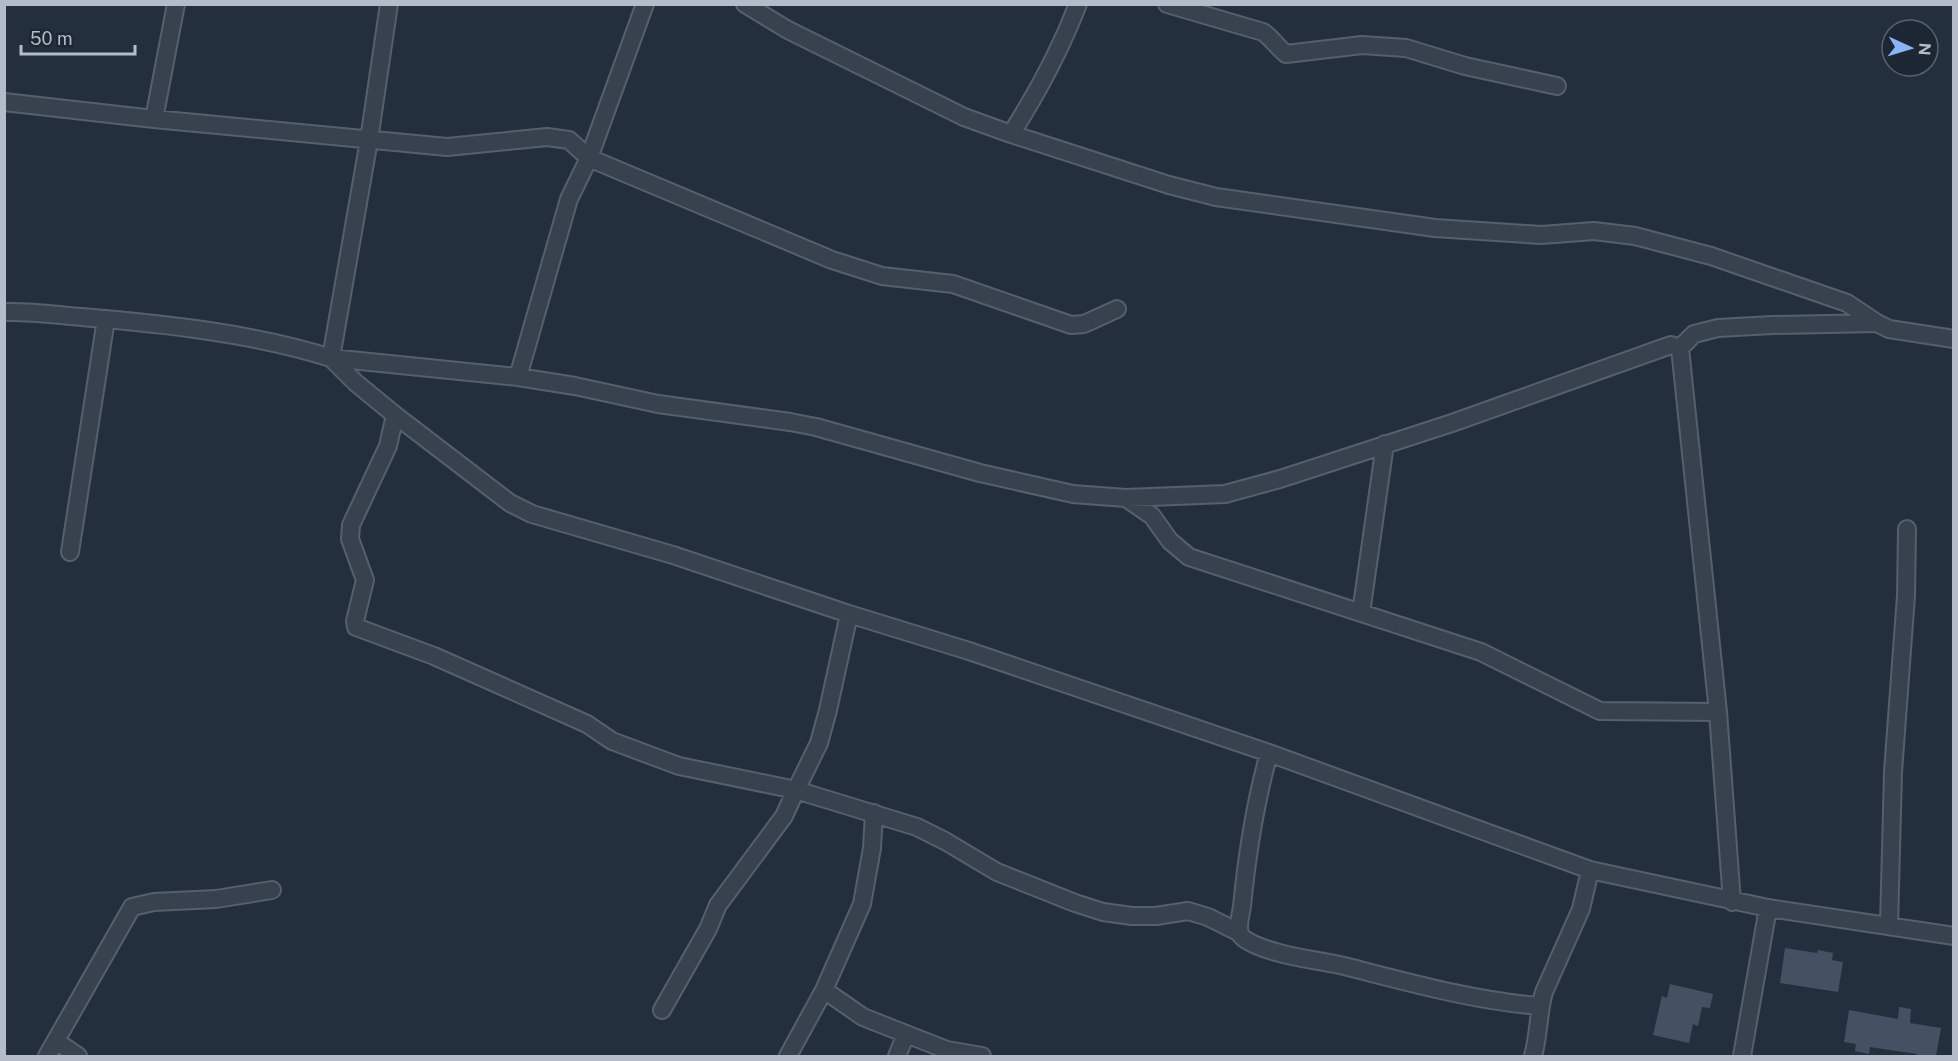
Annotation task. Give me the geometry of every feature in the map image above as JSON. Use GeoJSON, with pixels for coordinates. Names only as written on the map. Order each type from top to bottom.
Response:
{"type":"FeatureCollection","features":[{"type":"Feature","properties":{"kind":"street"},"geometry":{"type":"LineString","coordinates":[[154,119],[176,4]]}},
{"type":"Feature","properties":{"kind":"street"},"geometry":{"type":"LineString","coordinates":[[331,358],[369,140],[389,4]]}},
{"type":"Feature","properties":{"kind":"street"},"geometry":{"type":"LineString","coordinates":[[518,377],[569,199],[589,158],[645,4]]}},
{"type":"Feature","properties":{"kind":"street"},"geometry":{"type":"LineString","coordinates":[[745,4],[788,30],[964,117],[1169,185],[1216,197],[1435,228],[1541,235],[1594,231],[1635,236],[1780,278],[1847,303],[1889,329],[1953,339]]}},
{"type":"Feature","properties":{"kind":"street"},"geometry":{"type":"LineString","coordinates":[[1011,134],[1023,116],[1067,31],[1078,4]]}},
{"type":"Feature","properties":{"kind":"street"},"geometry":{"type":"LineString","coordinates":[[1167,4],[1263,32],[1273,39],[1286,54],[1362,45],[1406,48],[1465,66],[1557,86]]}},
{"type":"Feature","properties":{"kind":"street"},"geometry":{"type":"LineString","coordinates":[[4,102],[447,147],[547,137],[569,140],[589,158],[832,260],[882,276],[953,285],[1071,325],[1084,324],[1117,309]]}},
{"type":"Feature","properties":{"kind":"street"},"geometry":{"type":"LineString","coordinates":[[4,312],[106,319],[212,332],[307,350],[331,358],[518,377],[575,386],[658,404],[816,427],[980,474],[1072,494],[1126,498],[1225,494],[1280,479],[1452,423],[1671,345],[1680,348]]}},
{"type":"Feature","properties":{"kind":"street"},"geometry":{"type":"LineString","coordinates":[[70,552],[106,319]]}},
{"type":"Feature","properties":{"kind":"street"},"geometry":{"type":"LineString","coordinates":[[1680,348],[1694,334],[1718,328],[1877,323]]}},
{"type":"Feature","properties":{"kind":"street"},"geometry":{"type":"LineString","coordinates":[[1680,348],[1718,712],[1732,902]]}},
{"type":"Feature","properties":{"kind":"street"},"geometry":{"type":"LineString","coordinates":[[331,358],[356,383],[395,415],[510,503],[532,514],[674,555],[849,614],[969,651],[1269,753],[1590,870],[1732,902],[1953,936]]}},
{"type":"Feature","properties":{"kind":"street"},"geometry":{"type":"LineString","coordinates":[[395,415],[388,446],[351,525],[350,539],[365,580],[356,627],[434,656],[586,724],[612,741],[679,766],[796,790],[917,827],[997,872],[1103,912],[1132,916],[1156,916],[1188,911],[1208,917],[1240,933],[1252,943],[1298,957],[1488,999],[1540,1006]]}},
{"type":"Feature","properties":{"kind":"street"},"geometry":{"type":"LineString","coordinates":[[1361,613],[1385,444]]}},
{"type":"Feature","properties":{"kind":"street"},"geometry":{"type":"LineString","coordinates":[[1126,498],[1152,516],[1170,541],[1189,557],[1481,652],[1600,711],[1718,712]]}},
{"type":"Feature","properties":{"kind":"street"},"geometry":{"type":"LineString","coordinates":[[1889,926],[1893,772],[1906,596],[1907,530]]}},
{"type":"Feature","properties":{"kind":"street"},"geometry":{"type":"LineString","coordinates":[[662,1010],[708,929],[718,905],[784,816],[819,743],[849,614]]}},
{"type":"Feature","properties":{"kind":"street"},"geometry":{"type":"LineString","coordinates":[[1240,933],[1245,872],[1269,753]]}},
{"type":"Feature","properties":{"kind":"street"},"geometry":{"type":"LineString","coordinates":[[788,1056],[824,990],[862,904],[872,848],[874,813]]}},
{"type":"Feature","properties":{"kind":"street"},"geometry":{"type":"LineString","coordinates":[[1533,1056],[1538,1041],[1540,1006],[1544,992],[1581,909],[1590,870]]}},
{"type":"Feature","properties":{"kind":"street"},"geometry":{"type":"LineString","coordinates":[[47,1056],[132,907],[154,902],[216,899],[272,890]]}},
{"type":"Feature","properties":{"kind":"street"},"geometry":{"type":"LineString","coordinates":[[1742,1056],[1768,908]]}},
{"type":"Feature","properties":{"kind":"street"},"geometry":{"type":"LineString","coordinates":[[824,990],[863,1017],[947,1050],[982,1056]]}},
{"type":"Feature","properties":{"kind":"street"},"geometry":{"type":"LineString","coordinates":[[897,1056],[906,1034]]}},
{"type":"Feature","properties":{"kind":"street"},"geometry":{"type":"LineString","coordinates":[[56,1041],[78,1056]]}},
{"type":"Feature","properties":{"kind":"building"},"geometry":{"type":"Polygon","coordinates":[[[1785,948],[1833,953],[1832,960],[1843,962],[1838,992],[1780,983],[1785,948]]]}},
{"type":"Feature","properties":{"kind":"building"},"geometry":{"type":"Polygon","coordinates":[[[1670,984],[1713,994],[1710,1008],[1702,1007],[1698,1026],[1693,1024],[1689,1043],[1653,1035],[1662,996],[1667,998],[1670,984]]]}},
{"type":"Feature","properties":{"kind":"building"},"geometry":{"type":"Polygon","coordinates":[[[1899,1007],[1911,1009],[1910,1023],[1941,1028],[1936,1056],[1917,1056],[1917,1054],[1870,1047],[1869,1054],[1855,1051],[1856,1044],[1844,1042],[1849,1010],[1898,1019],[1899,1007]]]}}]}
